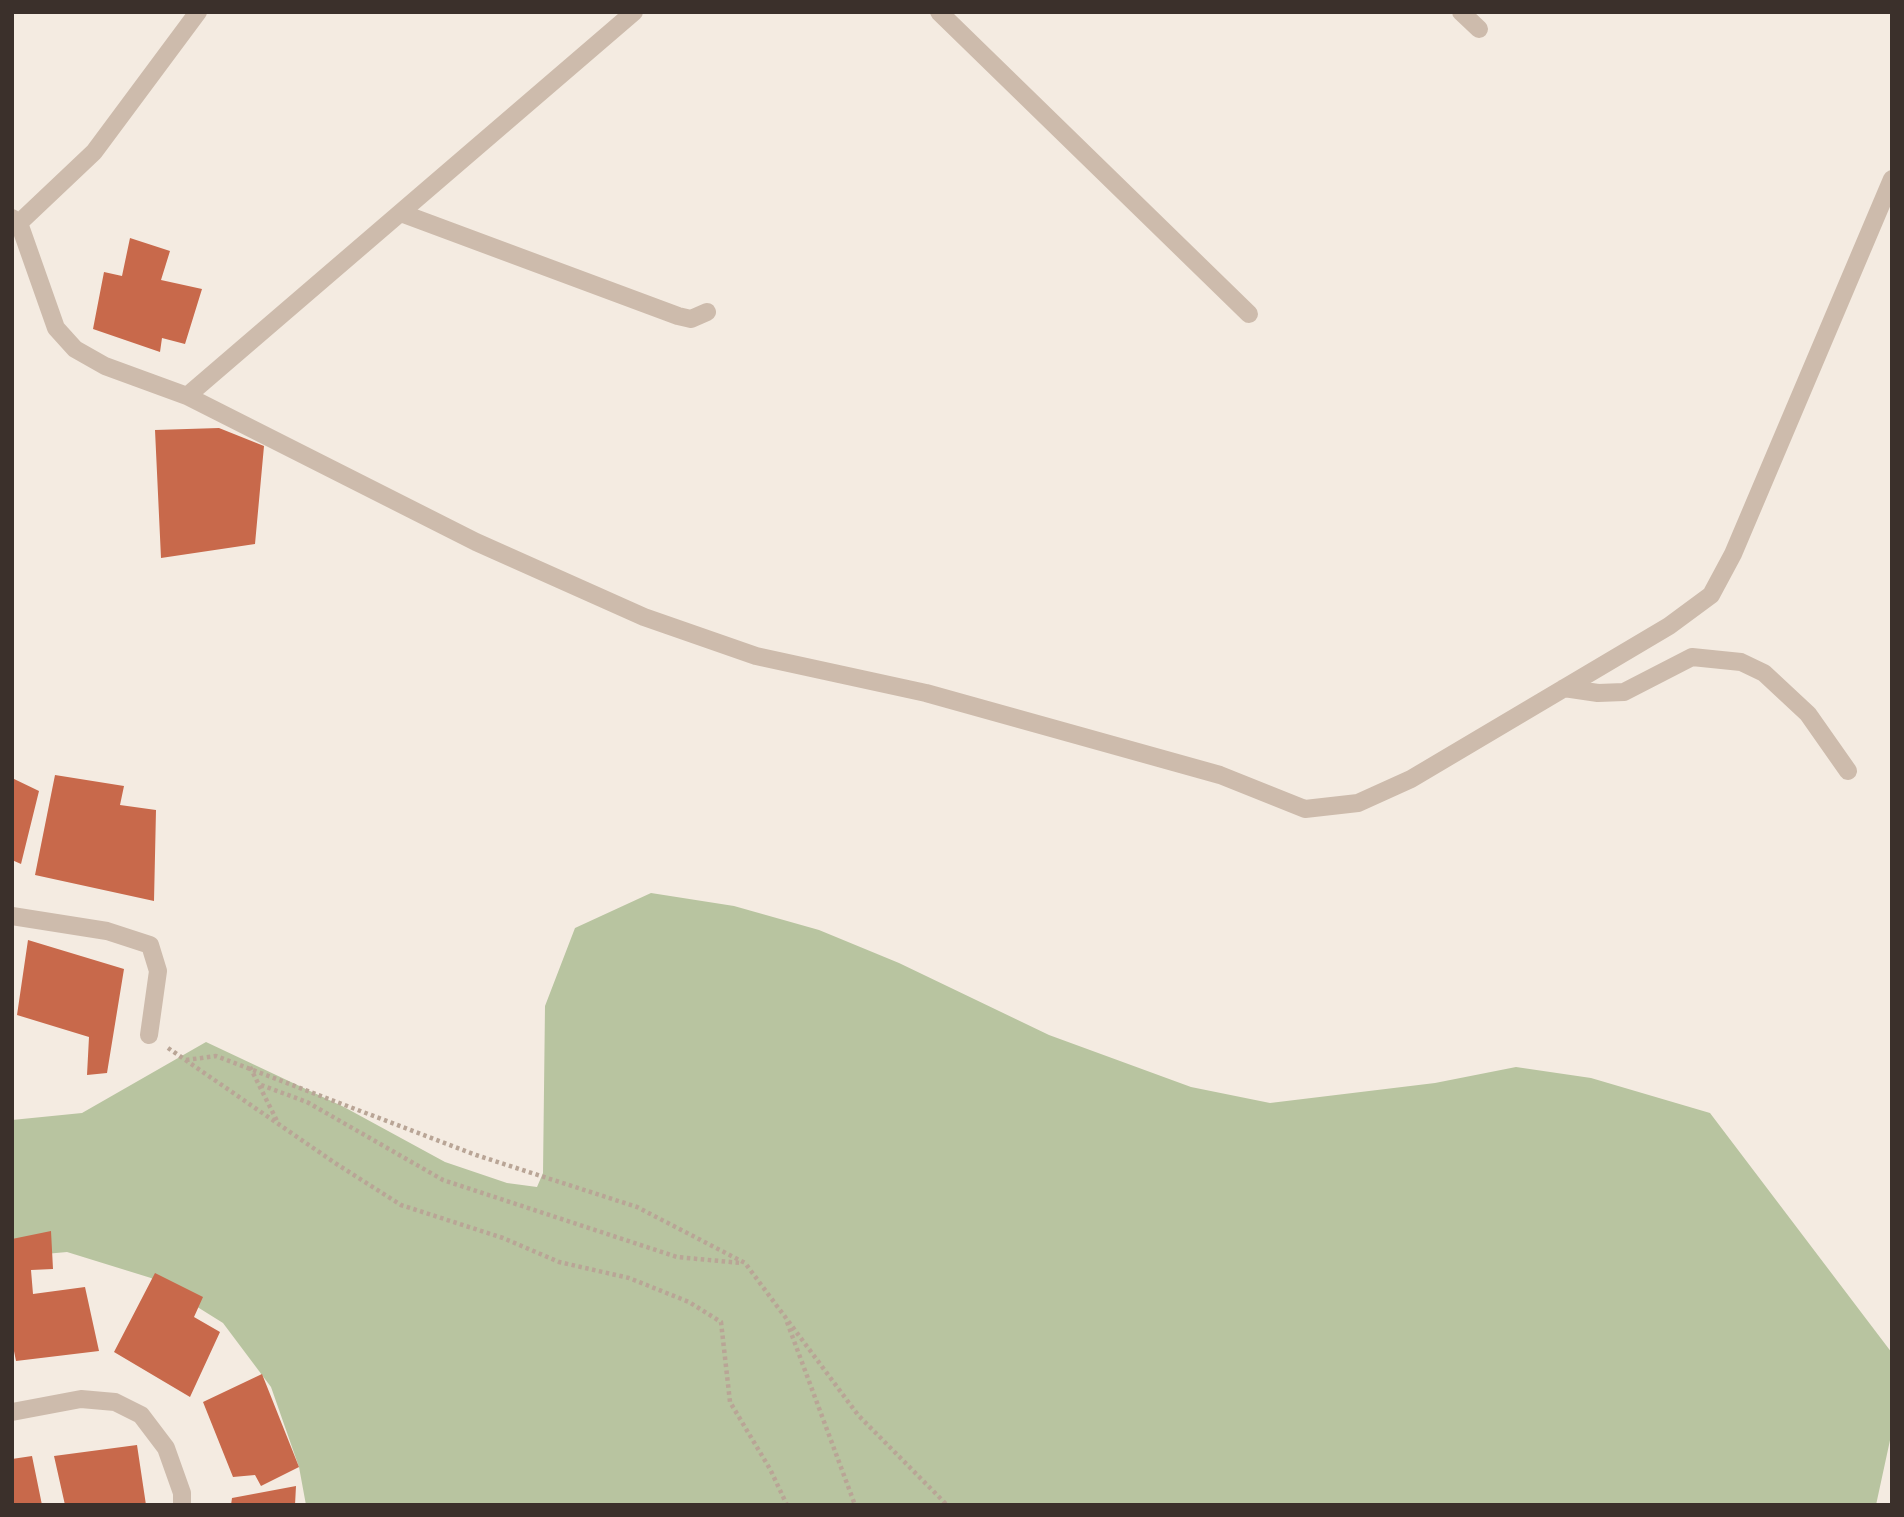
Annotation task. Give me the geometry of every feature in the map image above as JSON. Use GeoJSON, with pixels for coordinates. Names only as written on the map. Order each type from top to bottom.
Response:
{"type":"FeatureCollection","features":[{"type":"Feature","properties":{"kind":"street"},"geometry":{"type":"LineString","coordinates":[[198,12],[94,152],[16,220],[56,328],[75,349],[105,366],[187,396],[476,542],[644,617],[756,656],[926,693],[1220,775],[1305,809],[1357,803],[1411,779],[1669,626],[1711,595],[1738,542],[1892,178]]}},
{"type":"Feature","properties":{"kind":"street"},"geometry":{"type":"LineString","coordinates":[[187,396],[634,12]]}},
{"type":"Feature","properties":{"kind":"street"},"geometry":{"type":"LineString","coordinates":[[939,12],[1249,314]]}},
{"type":"Feature","properties":{"kind":"street"},"geometry":{"type":"LineString","coordinates":[[1461,12],[1479,29]]}},
{"type":"Feature","properties":{"kind":"street"},"geometry":{"type":"LineString","coordinates":[[401,213],[678,316],[691,319],[707,312]]}},
{"type":"Feature","properties":{"kind":"street"},"geometry":{"type":"LineString","coordinates":[[1564,688],[1598,693],[1624,692],[1692,657],[1741,662],[1763,673],[1808,713],[1848,771]]}},
{"type":"Feature","properties":{"kind":"street"},"geometry":{"type":"LineString","coordinates":[[12,916],[107,931],[150,945],[158,971],[149,1035]]}},
{"type":"Feature","properties":{"kind":"street"},"geometry":{"type":"LineString","coordinates":[[12,1412],[81,1399],[115,1402],[141,1415],[166,1448],[182,1493],[183,1505]]}},
{"type":"Feature","properties":{"kind":"path"},"geometry":{"type":"LineString","coordinates":[[787,1505],[770,1469],[730,1402],[721,1322],[689,1302],[629,1278],[559,1262],[503,1238],[401,1205],[186,1060],[216,1056],[250,1067],[344,1107],[464,1151],[636,1207],[745,1264],[858,1415],[947,1505]]}},
{"type":"Feature","properties":{"kind":"path"},"geometry":{"type":"LineString","coordinates":[[250,1067],[277,1122]]}},
{"type":"Feature","properties":{"kind":"path"},"geometry":{"type":"LineString","coordinates":[[261,1085],[307,1102],[455,1184],[677,1256],[745,1264]]}},
{"type":"Feature","properties":{"kind":"path"},"geometry":{"type":"LineString","coordinates":[[785,1315],[855,1505]]}},
{"type":"Feature","properties":{"kind":"green space"},"geometry":{"type":"Polygon","coordinates":[[[651,893],[734,906],[819,930],[899,963],[1049,1035],[1191,1087],[1270,1103],[1435,1083],[1516,1067],[1591,1078],[1710,1113],[1892,1353],[1892,1431],[1876,1505],[306,1505],[299,1467],[271,1387],[223,1323],[151,1278],[67,1252],[12,1257],[12,1120],[82,1113],[206,1042],[344,1107],[445,1162],[507,1183],[537,1187],[543,1173],[545,1006],[575,928],[651,893]]]}},
{"type":"Feature","properties":{"kind":"building"},"geometry":{"type":"Polygon","coordinates":[[[130,238],[170,251],[161,280],[202,289],[185,344],[162,338],[160,352],[93,329],[104,272],[122,276],[130,238]]]}},
{"type":"Feature","properties":{"kind":"building"},"geometry":{"type":"Polygon","coordinates":[[[219,428],[264,446],[255,544],[161,558],[155,430],[219,428]]]}},
{"type":"Feature","properties":{"kind":"building"},"geometry":{"type":"Polygon","coordinates":[[[55,775],[124,786],[120,805],[156,810],[154,901],[35,875],[55,775]]]}},
{"type":"Feature","properties":{"kind":"building"},"geometry":{"type":"Polygon","coordinates":[[[12,778],[39,791],[21,864],[12,860],[12,778]]]}},
{"type":"Feature","properties":{"kind":"building"},"geometry":{"type":"Polygon","coordinates":[[[28,940],[124,969],[107,1073],[87,1075],[89,1037],[17,1015],[28,940]]]}},
{"type":"Feature","properties":{"kind":"building"},"geometry":{"type":"Polygon","coordinates":[[[51,1231],[53,1269],[31,1270],[33,1294],[85,1287],[99,1351],[16,1361],[12,1341],[12,1239],[51,1231]]]}},
{"type":"Feature","properties":{"kind":"building"},"geometry":{"type":"Polygon","coordinates":[[[155,1273],[203,1297],[194,1317],[220,1332],[190,1397],[114,1352],[155,1273]]]}},
{"type":"Feature","properties":{"kind":"building"},"geometry":{"type":"Polygon","coordinates":[[[262,1374],[299,1467],[261,1486],[255,1475],[233,1477],[203,1402],[262,1374]]]}},
{"type":"Feature","properties":{"kind":"building"},"geometry":{"type":"Polygon","coordinates":[[[137,1445],[146,1505],[65,1505],[54,1456],[137,1445]]]}},
{"type":"Feature","properties":{"kind":"building"},"geometry":{"type":"Polygon","coordinates":[[[32,1456],[42,1505],[12,1505],[12,1459],[32,1456]]]}},
{"type":"Feature","properties":{"kind":"building"},"geometry":{"type":"Polygon","coordinates":[[[296,1486],[295,1505],[231,1505],[232,1498],[296,1486]]]}}]}
